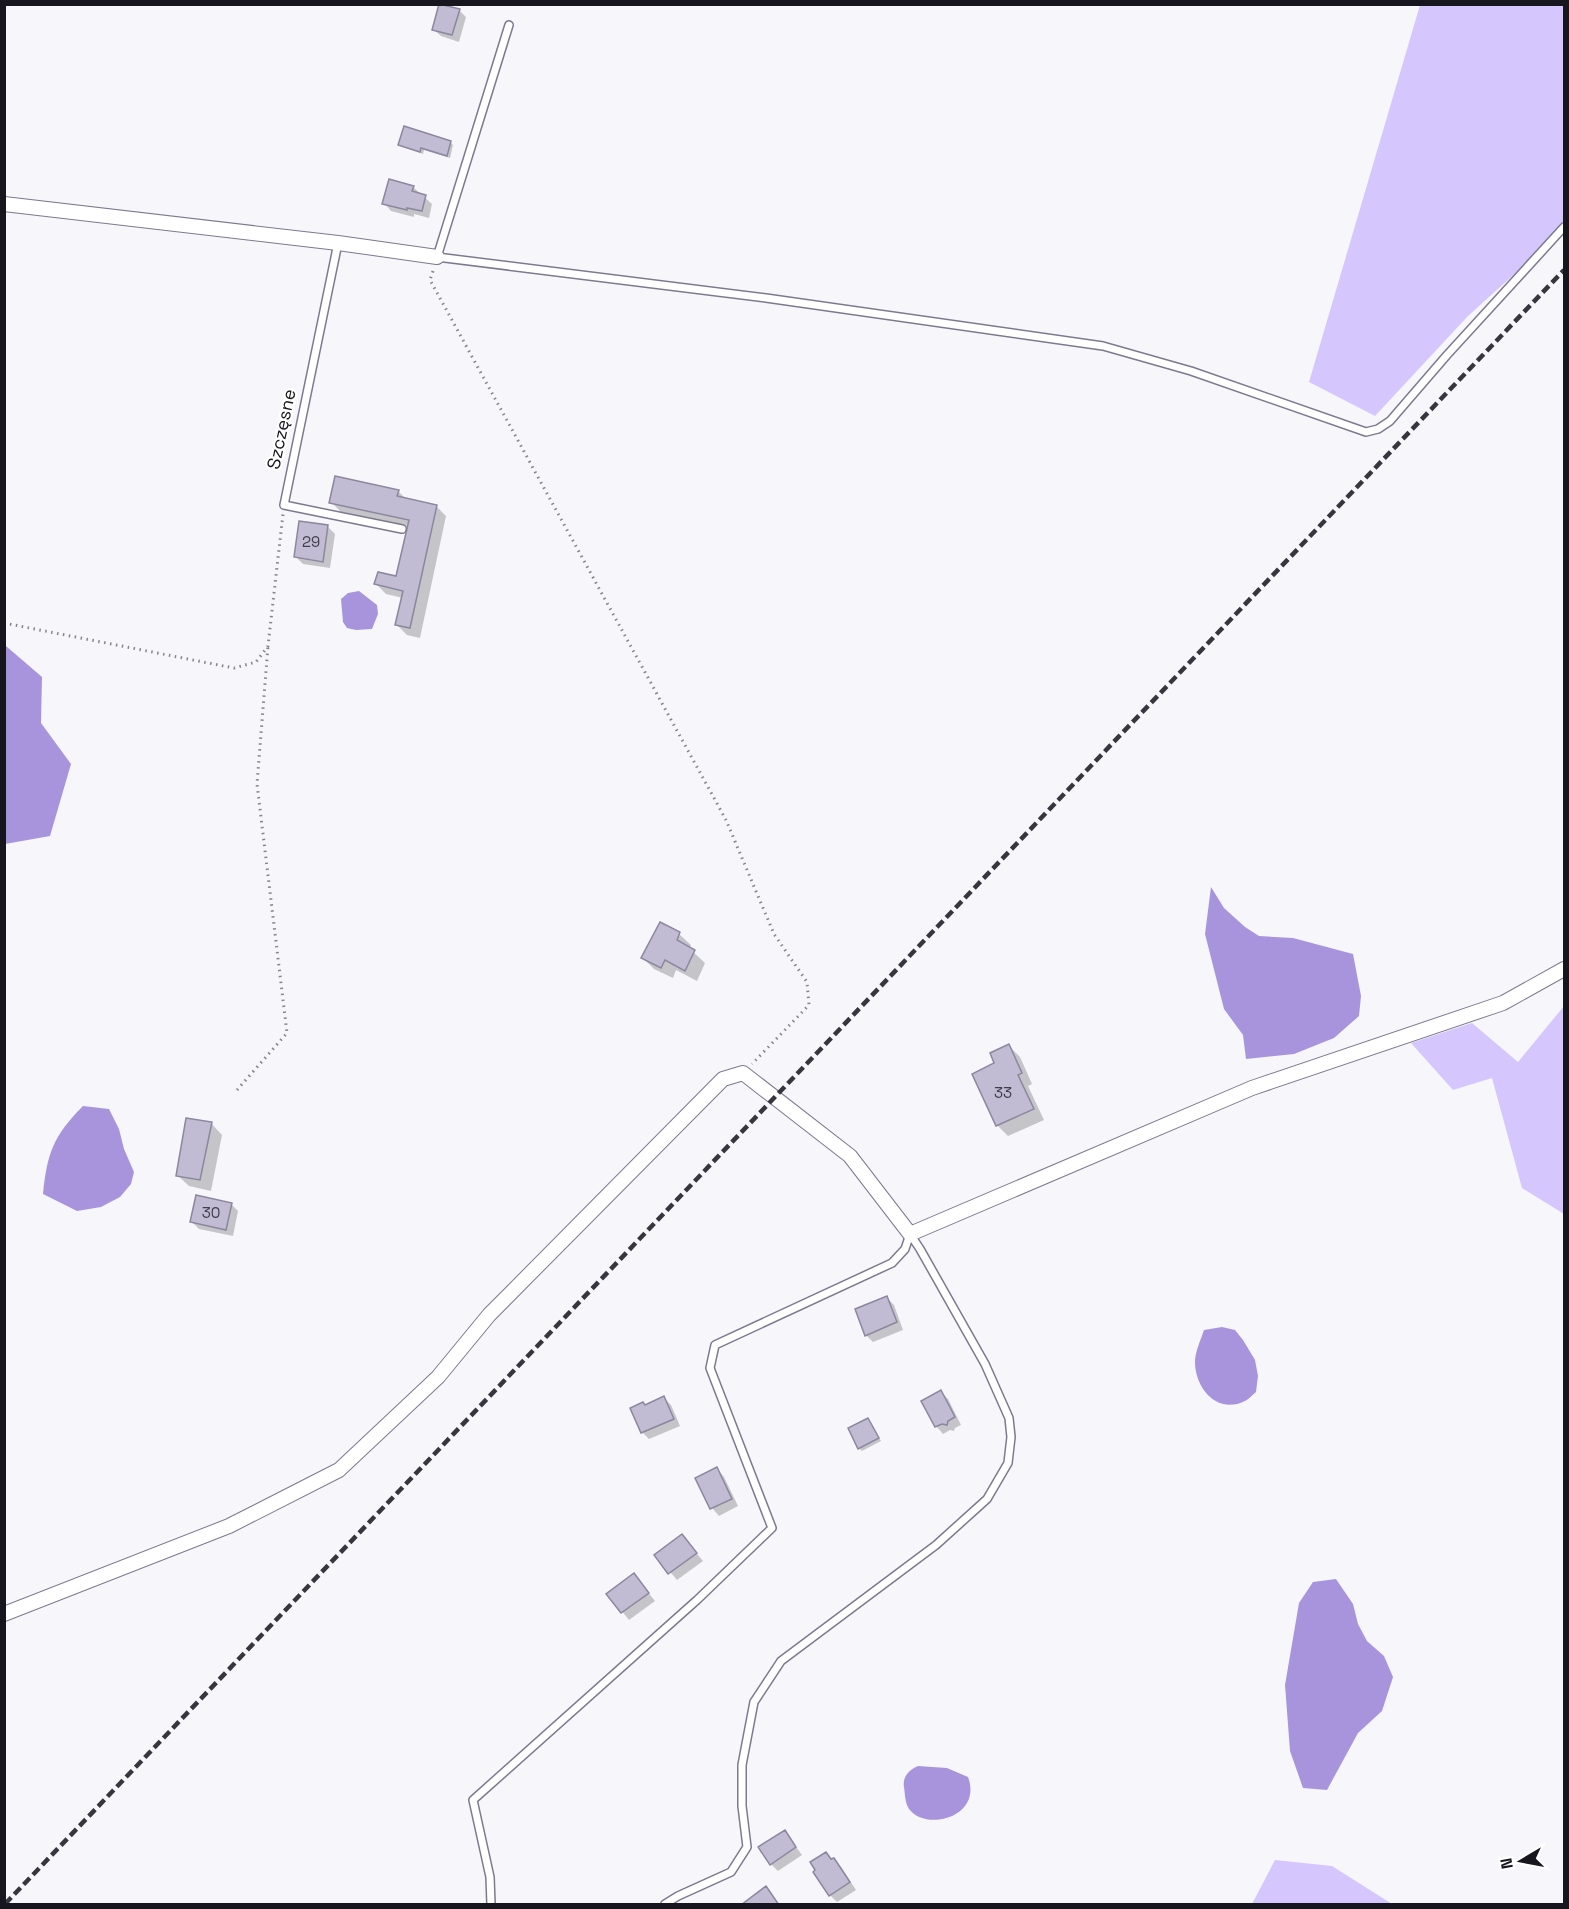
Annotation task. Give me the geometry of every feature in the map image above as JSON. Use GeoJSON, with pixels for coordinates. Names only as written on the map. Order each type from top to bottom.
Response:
{"type":"FeatureCollection","features":[{"type":"Feature","properties":{"kind":"street"},"geometry":{"type":"LineString","coordinates":[[4,204],[339,243],[437,257]]}},
{"type":"Feature","properties":{"kind":"street"},"geometry":{"type":"LineString","coordinates":[[4,1614],[229,1526],[339,1470],[438,1377],[489,1315],[723,1079],[743,1074],[850,1156],[910,1234],[1252,1088],[1503,1004],[1564,969]]}},
{"type":"Feature","properties":{"kind":"lane"},"geometry":{"type":"LineString","coordinates":[[509,25],[437,257],[766,298],[1103,346],[1191,371],[1365,432],[1378,429],[1390,421],[1564,227]]}},
{"type":"Feature","properties":{"kind":"lane","name":"Szczęsne"},"geometry":{"type":"LineString","coordinates":[[284,505],[339,243]]}},
{"type":"Feature","properties":{"kind":"lane"},"geometry":{"type":"LineString","coordinates":[[284,505],[402,529]]}},
{"type":"Feature","properties":{"kind":"lane"},"geometry":{"type":"LineString","coordinates":[[491,1905],[490,1877],[473,1800],[697,1600],[772,1528],[710,1368],[716,1345],[892,1263],[905,1249],[910,1234]]}},
{"type":"Feature","properties":{"kind":"lane"},"geometry":{"type":"LineString","coordinates":[[665,1905],[678,1896],[731,1872],[747,1847],[742,1806],[742,1765],[754,1702],[781,1660],[936,1545],[987,1499],[1008,1463],[1011,1437],[1009,1418],[984,1364],[910,1234]]}},
{"type":"Feature","properties":{"kind":"path"},"geometry":{"type":"LineString","coordinates":[[437,257],[430,280],[726,820],[774,934],[807,982],[809,1005],[743,1074]]}},
{"type":"Feature","properties":{"kind":"path"},"geometry":{"type":"LineString","coordinates":[[237,1090],[287,1033],[257,784],[268,646],[284,505]]}},
{"type":"Feature","properties":{"kind":"path"},"geometry":{"type":"LineString","coordinates":[[4,623],[234,668],[256,662],[268,646]]}},
{"type":"Feature","properties":{"kind":"shaded area"},"geometry":{"type":"Polygon","coordinates":[[[1420,5],[1564,5],[1564,229],[1468,316],[1375,416],[1309,382],[1420,5]]]}},
{"type":"Feature","properties":{"kind":"shaded area"},"geometry":{"type":"Polygon","coordinates":[[[359,591],[377,605],[378,614],[372,629],[347,628],[343,622],[341,599],[348,593],[359,591]]]}},
{"type":"Feature","properties":{"kind":"shaded area"},"geometry":{"type":"Polygon","coordinates":[[[6,646],[42,677],[41,723],[71,764],[50,836],[5,844],[4,647],[6,646]]]}},
{"type":"Feature","properties":{"kind":"shaded area"},"geometry":{"type":"Polygon","coordinates":[[[1211,887],[1224,908],[1259,936],[1293,938],[1353,954],[1361,996],[1359,1016],[1334,1038],[1294,1054],[1246,1059],[1243,1035],[1224,1009],[1205,934],[1211,887]]]}},
{"type":"Feature","properties":{"kind":"shaded area"},"geometry":{"type":"Polygon","coordinates":[[[1564,1006],[1564,1214],[1522,1188],[1492,1078],[1453,1090],[1411,1043],[1472,1023],[1518,1062],[1564,1006]]]}},
{"type":"Feature","properties":{"kind":"shaded area"},"geometry":{"type":"Polygon","coordinates":[[[83,1106],[109,1109],[119,1129],[124,1149],[134,1172],[131,1184],[120,1197],[101,1207],[77,1211],[43,1194],[47,1167],[54,1146],[65,1126],[83,1106]]]}},
{"type":"Feature","properties":{"kind":"shaded area"},"geometry":{"type":"Polygon","coordinates":[[[1222,1327],[1235,1330],[1243,1340],[1255,1360],[1258,1376],[1256,1392],[1246,1400],[1235,1404],[1217,1402],[1203,1389],[1196,1372],[1196,1354],[1204,1330],[1222,1327]]]}},
{"type":"Feature","properties":{"kind":"shaded area"},"geometry":{"type":"Polygon","coordinates":[[[1336,1579],[1353,1604],[1358,1624],[1367,1641],[1384,1656],[1393,1677],[1382,1711],[1358,1733],[1327,1790],[1303,1788],[1290,1751],[1285,1685],[1299,1603],[1313,1582],[1336,1579]]]}},
{"type":"Feature","properties":{"kind":"shaded area"},"geometry":{"type":"Polygon","coordinates":[[[918,1766],[947,1768],[968,1777],[970,1791],[968,1802],[951,1817],[939,1820],[917,1816],[907,1804],[904,1780],[912,1769],[918,1766]]]}},
{"type":"Feature","properties":{"kind":"shaded area"},"geometry":{"type":"Polygon","coordinates":[[[1275,1860],[1332,1866],[1392,1904],[1252,1904],[1275,1860]]]}},
{"type":"Feature","properties":{"kind":"building"},"geometry":{"type":"Polygon","coordinates":[[[439,4],[460,9],[452,35],[432,30],[439,4]]]}},
{"type":"Feature","properties":{"kind":"building"},"geometry":{"type":"Polygon","coordinates":[[[404,126],[451,141],[447,156],[421,148],[420,152],[398,145],[404,126]]]}},
{"type":"Feature","properties":{"kind":"building"},"geometry":{"type":"Polygon","coordinates":[[[389,179],[414,186],[412,191],[426,195],[422,211],[382,204],[389,179]]]}},
{"type":"Feature","properties":{"kind":"building"},"geometry":{"type":"Polygon","coordinates":[[[335,476],[399,490],[397,496],[437,505],[410,628],[395,625],[403,591],[374,584],[378,572],[396,576],[409,520],[329,503],[335,476]]]}},
{"type":"Feature","properties":{"kind":"building"},"geometry":{"type":"Polygon","coordinates":[[[299,521],[328,525],[323,562],[294,557],[299,521]]]}},
{"type":"Feature","properties":{"kind":"building"},"geometry":{"type":"Polygon","coordinates":[[[660,922],[680,932],[677,940],[695,950],[685,971],[665,960],[661,968],[641,958],[660,922]]]}},
{"type":"Feature","properties":{"kind":"building"},"geometry":{"type":"Polygon","coordinates":[[[1009,1044],[1022,1073],[1018,1075],[1034,1109],[996,1126],[972,1074],[994,1063],[990,1053],[1009,1044]]]}},
{"type":"Feature","properties":{"kind":"building"},"geometry":{"type":"Polygon","coordinates":[[[186,1118],[212,1122],[200,1180],[176,1176],[186,1118]]]}},
{"type":"Feature","properties":{"kind":"building"},"geometry":{"type":"Polygon","coordinates":[[[196,1195],[232,1203],[226,1230],[190,1222],[196,1195]]]}},
{"type":"Feature","properties":{"kind":"building"},"geometry":{"type":"Polygon","coordinates":[[[887,1296],[897,1322],[865,1336],[855,1309],[887,1296]]]}},
{"type":"Feature","properties":{"kind":"building"},"geometry":{"type":"Polygon","coordinates":[[[941,1390],[955,1417],[948,1421],[947,1425],[942,1424],[935,1427],[921,1401],[941,1390]]]}},
{"type":"Feature","properties":{"kind":"building"},"geometry":{"type":"Polygon","coordinates":[[[664,1396],[674,1419],[641,1433],[630,1408],[643,1402],[645,1405],[664,1396]]]}},
{"type":"Feature","properties":{"kind":"building"},"geometry":{"type":"Polygon","coordinates":[[[868,1418],[879,1438],[858,1449],[848,1428],[868,1418]]]}},
{"type":"Feature","properties":{"kind":"building"},"geometry":{"type":"Polygon","coordinates":[[[717,1467],[732,1499],[710,1509],[695,1478],[717,1467]]]}},
{"type":"Feature","properties":{"kind":"building"},"geometry":{"type":"Polygon","coordinates":[[[682,1534],[697,1553],[668,1574],[654,1555],[682,1534]]]}},
{"type":"Feature","properties":{"kind":"building"},"geometry":{"type":"Polygon","coordinates":[[[634,1573],[649,1593],[621,1613],[606,1594],[634,1573]]]}},
{"type":"Feature","properties":{"kind":"building"},"geometry":{"type":"Polygon","coordinates":[[[785,1830],[796,1847],[770,1865],[758,1847],[785,1830]]]}},
{"type":"Feature","properties":{"kind":"building"},"geometry":{"type":"Polygon","coordinates":[[[826,1852],[831,1859],[834,1858],[850,1882],[829,1896],[813,1872],[815,1870],[810,1862],[826,1852]]]}},
{"type":"Feature","properties":{"kind":"building"},"geometry":{"type":"Polygon","coordinates":[[[766,1886],[779,1905],[741,1905],[766,1886]]]}},
{"type":"Feature","properties":{"kind":"railway"},"geometry":{"type":"LineString","coordinates":[[5,1904],[1564,270]]}}]}
